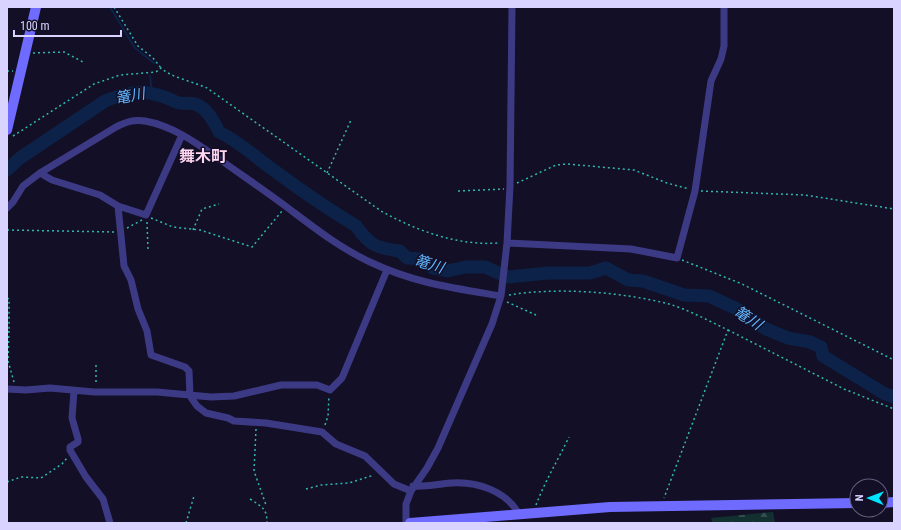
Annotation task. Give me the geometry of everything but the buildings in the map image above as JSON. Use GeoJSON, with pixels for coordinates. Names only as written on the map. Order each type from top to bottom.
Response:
{"type":"FeatureCollection","features":[{"type":"Feature","properties":{"kind":"street"},"geometry":{"type":"LineString","coordinates":[[9,134],[36,7]]}},
{"type":"Feature","properties":{"kind":"street"},"geometry":{"type":"LineString","coordinates":[[406,523],[406,504],[412,488],[427,468],[438,448],[492,324],[500,298],[507,245],[510,187],[512,7]]}},
{"type":"Feature","properties":{"kind":"street"},"geometry":{"type":"LineString","coordinates":[[507,245],[631,249],[677,258],[695,191],[711,81],[721,59],[724,46],[724,7]]}},
{"type":"Feature","properties":{"kind":"street"},"geometry":{"type":"LineString","coordinates":[[7,208],[13,202],[23,186],[40,172],[126,122],[135,120],[153,123],[182,135],[196,144],[345,249],[387,270],[430,285],[500,298]]}},
{"type":"Feature","properties":{"kind":"street"},"geometry":{"type":"LineString","coordinates":[[40,172],[52,180],[100,195],[118,206],[146,215],[182,135]]}},
{"type":"Feature","properties":{"kind":"street"},"geometry":{"type":"LineString","coordinates":[[118,206],[124,266],[131,280],[138,309],[147,331],[150,355],[185,367],[189,371],[190,396],[196,406],[206,413],[228,418],[234,421],[322,432],[336,444],[361,453],[394,484],[412,488],[452,483],[484,487],[504,497],[514,506],[519,514]]}},
{"type":"Feature","properties":{"kind":"street"},"geometry":{"type":"LineString","coordinates":[[11,389],[50,388],[96,392],[156,392],[190,396],[234,396],[281,385],[317,385],[330,390],[342,378],[387,270]]}},
{"type":"Feature","properties":{"kind":"street"},"geometry":{"type":"LineString","coordinates":[[74,391],[72,418],[78,442],[70,447],[71,452],[86,477],[103,499],[110,523]]}},
{"type":"Feature","properties":{"kind":"street"},"geometry":{"type":"LineString","coordinates":[[410,523],[661,505],[849,503]]}},
{"type":"Feature","properties":{"kind":"path"},"geometry":{"type":"LineString","coordinates":[[114,7],[138,46],[153,58],[161,68],[171,75],[207,88],[381,211],[418,230],[431,234],[466,241],[507,245]]}},
{"type":"Feature","properties":{"kind":"path"},"geometry":{"type":"LineString","coordinates":[[26,51],[35,53],[49,51],[64,52],[85,63]]}},
{"type":"Feature","properties":{"kind":"path"},"geometry":{"type":"LineString","coordinates":[[9,134],[94,84],[120,75],[156,72],[161,68]]}},
{"type":"Feature","properties":{"kind":"path"},"geometry":{"type":"LineString","coordinates":[[327,173],[351,120]]}},
{"type":"Feature","properties":{"kind":"path"},"geometry":{"type":"LineString","coordinates":[[458,191],[510,187],[556,165],[567,164],[634,170],[667,183],[695,191],[805,195],[894,208]]}},
{"type":"Feature","properties":{"kind":"path"},"geometry":{"type":"LineString","coordinates":[[193,230],[202,209],[219,204]]}},
{"type":"Feature","properties":{"kind":"path"},"geometry":{"type":"LineString","coordinates":[[146,215],[173,227],[200,230],[252,247],[286,206]]}},
{"type":"Feature","properties":{"kind":"path"},"geometry":{"type":"LineString","coordinates":[[7,230],[22,229],[82,232],[121,231],[147,217],[148,250]]}},
{"type":"Feature","properties":{"kind":"path"},"geometry":{"type":"LineString","coordinates":[[677,258],[742,284],[894,360]]}},
{"type":"Feature","properties":{"kind":"path"},"geometry":{"type":"LineString","coordinates":[[500,298],[526,292],[610,293],[670,304],[728,330],[844,389],[894,409]]}},
{"type":"Feature","properties":{"kind":"path"},"geometry":{"type":"LineString","coordinates":[[7,298],[9,299],[8,361],[14,380],[11,389]]}},
{"type":"Feature","properties":{"kind":"path"},"geometry":{"type":"LineString","coordinates":[[500,298],[536,315]]}},
{"type":"Feature","properties":{"kind":"path"},"geometry":{"type":"LineString","coordinates":[[661,505],[728,330]]}},
{"type":"Feature","properties":{"kind":"path"},"geometry":{"type":"LineString","coordinates":[[96,365],[96,392]]}},
{"type":"Feature","properties":{"kind":"path"},"geometry":{"type":"LineString","coordinates":[[322,432],[328,416],[330,390]]}},
{"type":"Feature","properties":{"kind":"path"},"geometry":{"type":"LineString","coordinates":[[256,423],[254,471],[266,505]]}},
{"type":"Feature","properties":{"kind":"path"},"geometry":{"type":"LineString","coordinates":[[536,513],[536,504],[548,475],[555,468],[569,436]]}},
{"type":"Feature","properties":{"kind":"path"},"geometry":{"type":"LineString","coordinates":[[7,482],[21,477],[41,478],[62,464],[71,452]]}},
{"type":"Feature","properties":{"kind":"path"},"geometry":{"type":"LineString","coordinates":[[306,489],[328,484],[349,483],[380,472]]}},
{"type":"Feature","properties":{"kind":"path"},"geometry":{"type":"LineString","coordinates":[[186,523],[194,496]]}},
{"type":"Feature","properties":{"kind":"path"},"geometry":{"type":"LineString","coordinates":[[250,499],[267,513],[267,523]]}},
{"type":"Feature","properties":{"kind":"green space"},"geometry":{"type":"Polygon","coordinates":[[[773,512],[775,523],[713,523],[711,518],[773,512]]]}},
{"type":"Feature","properties":{"kind":"waterway"},"geometry":{"type":"LineString","coordinates":[[110,7],[135,48],[154,63]]}},
{"type":"Feature","properties":{"kind":"waterway"},"geometry":{"type":"LineString","coordinates":[[150,76],[152,92]]}},
{"type":"Feature","properties":{"kind":"waterway","name":"篭川"},"geometry":{"type":"LineString","coordinates":[[7,170],[20,158],[105,101],[115,97],[141,92],[158,95],[178,103],[195,104],[207,112],[219,132],[243,146],[271,169],[356,226],[361,233],[375,245],[385,249],[400,251],[407,258],[421,259],[433,268],[447,271],[466,267],[485,267],[508,277],[548,273],[590,273],[606,268],[628,280],[643,281],[684,295],[709,296],[735,308],[766,329],[788,338],[810,342],[821,347],[823,356],[885,394],[894,397]]}},
{"type":"Feature","properties":{"kind":"district","name":"舞木町"},"geometry":{"type":"Point","coordinates":[203,156]}}]}
